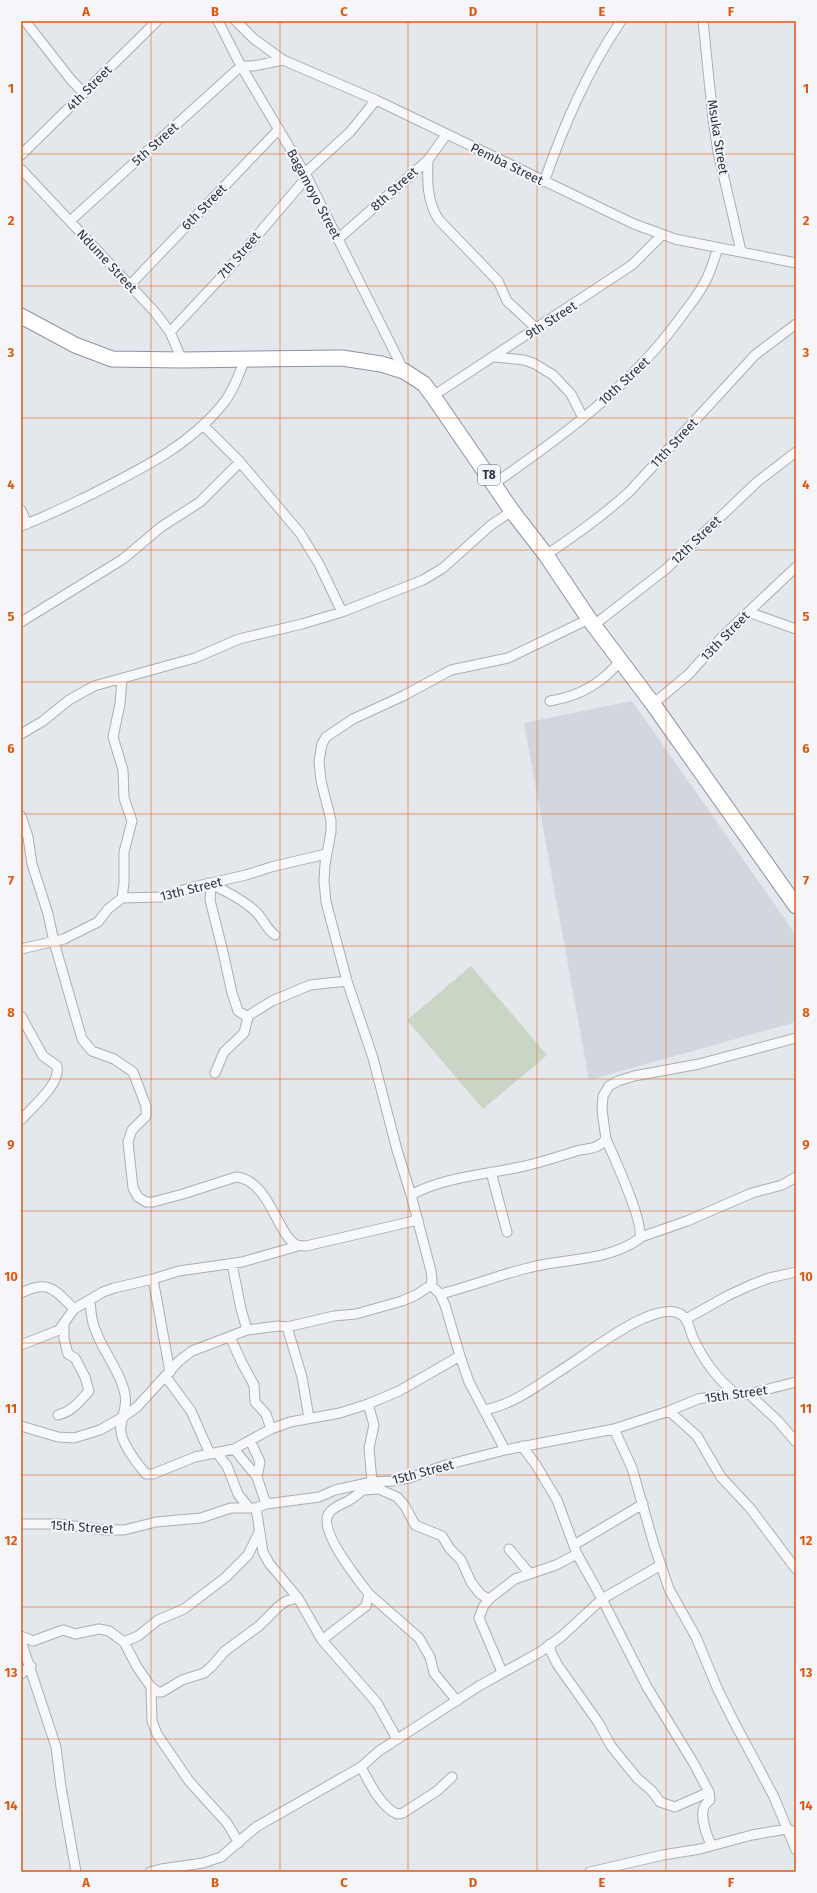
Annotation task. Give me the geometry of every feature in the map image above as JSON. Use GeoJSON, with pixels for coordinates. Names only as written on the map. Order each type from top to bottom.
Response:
{"type":"FeatureCollection","features":[{"type":"Feature","properties":{"kind":"highway","name":"T8"},"geometry":{"type":"LineString","coordinates":[[21,316],[75,345],[104,356],[127,360],[342,358],[381,364],[404,371],[424,384],[495,483],[512,511],[546,555],[591,622],[653,704],[796,906]]}},
{"type":"Feature","properties":{"kind":"street"},"geometry":{"type":"LineString","coordinates":[[25,21],[72,81],[84,93]]}},
{"type":"Feature","properties":{"kind":"street","name":"4th Street"},"geometry":{"type":"LineString","coordinates":[[21,154],[157,21]]}},
{"type":"Feature","properties":{"kind":"street","name":"Bagamoyo Street"},"geometry":{"type":"LineString","coordinates":[[218,21],[241,66],[305,176],[404,371]]}},
{"type":"Feature","properties":{"kind":"street","name":"Pemba Street"},"geometry":{"type":"LineString","coordinates":[[236,21],[254,39],[283,60],[376,100],[544,182],[662,235],[718,248],[796,262]]}},
{"type":"Feature","properties":{"kind":"street"},"geometry":{"type":"LineString","coordinates":[[544,182],[566,122],[585,81],[621,21]]}},
{"type":"Feature","properties":{"kind":"street","name":"Msuka Street"},"geometry":{"type":"LineString","coordinates":[[703,21],[713,119],[718,152],[741,251]]}},
{"type":"Feature","properties":{"kind":"street"},"geometry":{"type":"LineString","coordinates":[[241,66],[253,66],[283,60]]}},
{"type":"Feature","properties":{"kind":"street","name":"5th Street"},"geometry":{"type":"LineString","coordinates":[[70,221],[241,66]]}},
{"type":"Feature","properties":{"kind":"street","name":"7th Street"},"geometry":{"type":"LineString","coordinates":[[170,332],[226,271],[305,176],[350,132],[376,100]]}},
{"type":"Feature","properties":{"kind":"street","name":"6th Street"},"geometry":{"type":"LineString","coordinates":[[130,285],[279,129]]}},
{"type":"Feature","properties":{"kind":"street","name":"8th Street"},"geometry":{"type":"LineString","coordinates":[[338,239],[428,160],[446,135]]}},
{"type":"Feature","properties":{"kind":"street"},"geometry":{"type":"LineString","coordinates":[[428,160],[427,180],[432,210],[498,281],[507,302],[537,329]]}},
{"type":"Feature","properties":{"kind":"street","name":"Ndume Street"},"geometry":{"type":"LineString","coordinates":[[21,170],[130,285],[170,332],[182,360]]}},
{"type":"Feature","properties":{"kind":"street","name":"9th Street"},"geometry":{"type":"LineString","coordinates":[[433,396],[495,357],[632,265],[662,235]]}},
{"type":"Feature","properties":{"kind":"street","name":"10th Street"},"geometry":{"type":"LineString","coordinates":[[495,483],[546,448],[583,418],[642,365],[662,343],[705,283],[718,248]]}},
{"type":"Feature","properties":{"kind":"street","name":"11th Street"},"geometry":{"type":"LineString","coordinates":[[546,555],[610,510],[630,491],[755,355],[796,324]]}},
{"type":"Feature","properties":{"kind":"street"},"geometry":{"type":"LineString","coordinates":[[495,357],[524,360],[535,364],[553,375],[572,394],[583,418]]}},
{"type":"Feature","properties":{"kind":"street"},"geometry":{"type":"LineString","coordinates":[[21,510],[24,525],[136,472],[171,450],[202,425],[223,404],[236,382],[245,359]]}},
{"type":"Feature","properties":{"kind":"street"},"geometry":{"type":"LineString","coordinates":[[202,425],[240,462],[300,532],[319,564],[342,612]]}},
{"type":"Feature","properties":{"kind":"street","name":"12th Street"},"geometry":{"type":"LineString","coordinates":[[431,1285],[431,1271],[418,1220],[397,1150],[373,1058],[332,929],[326,902],[324,881],[326,854],[331,832],[331,820],[321,781],[319,761],[322,744],[326,737],[353,718],[403,696],[451,670],[508,658],[591,622],[666,569],[738,499],[795,456]]}},
{"type":"Feature","properties":{"kind":"street"},"geometry":{"type":"LineString","coordinates":[[21,622],[123,559],[161,527],[200,502],[240,462]]}},
{"type":"Feature","properties":{"kind":"street"},"geometry":{"type":"LineString","coordinates":[[21,734],[43,721],[79,693],[94,686],[195,658],[239,639],[302,624],[342,612],[423,580],[443,568],[491,525],[512,511]]}},
{"type":"Feature","properties":{"kind":"street","name":"13th Street"},"geometry":{"type":"LineString","coordinates":[[653,704],[689,674],[748,612],[796,567]]}},
{"type":"Feature","properties":{"kind":"street"},"geometry":{"type":"LineString","coordinates":[[748,612],[796,630]]}},
{"type":"Feature","properties":{"kind":"street"},"geometry":{"type":"LineString","coordinates":[[550,701],[564,699],[600,681],[620,662]]}},
{"type":"Feature","properties":{"kind":"street"},"geometry":{"type":"LineString","coordinates":[[22,947],[54,942],[98,922],[108,909],[122,898],[124,883],[124,852],[132,821],[124,798],[123,770],[113,737],[120,704],[122,679]]}},
{"type":"Feature","properties":{"kind":"street"},"geometry":{"type":"LineString","coordinates":[[22,821],[28,837],[32,864],[48,914],[54,942],[82,1039],[92,1051],[126,1065],[134,1072],[140,1085],[147,1112],[144,1119],[132,1130],[128,1142],[133,1188],[138,1197],[146,1202],[153,1202],[236,1177],[241,1178],[254,1187],[269,1202],[286,1233],[292,1242],[298,1246]]}},
{"type":"Feature","properties":{"kind":"street","name":"13th Street"},"geometry":{"type":"LineString","coordinates":[[122,898],[161,897],[246,875],[270,867],[326,854]]}},
{"type":"Feature","properties":{"kind":"street"},"geometry":{"type":"LineString","coordinates":[[248,1016],[238,1011],[232,993],[210,900],[210,884],[238,899],[255,911],[275,935]]}},
{"type":"Feature","properties":{"kind":"street"},"geometry":{"type":"LineString","coordinates":[[215,1073],[224,1052],[244,1033],[248,1016],[272,1001],[310,985],[348,982]]}},
{"type":"Feature","properties":{"kind":"street"},"geometry":{"type":"LineString","coordinates":[[21,1016],[43,1056],[57,1066],[58,1073],[55,1080],[44,1095],[21,1120]]}},
{"type":"Feature","properties":{"kind":"street"},"geometry":{"type":"LineString","coordinates":[[641,1237],[632,1200],[606,1139],[602,1110],[603,1096],[610,1086],[618,1081],[634,1076],[699,1064],[796,1038]]}},
{"type":"Feature","properties":{"kind":"street"},"geometry":{"type":"LineString","coordinates":[[411,1196],[437,1184],[521,1167],[578,1150],[595,1148],[602,1144],[606,1139]]}},
{"type":"Feature","properties":{"kind":"street"},"geometry":{"type":"LineString","coordinates":[[491,1172],[507,1232]]}},
{"type":"Feature","properties":{"kind":"street"},"geometry":{"type":"LineString","coordinates":[[440,1294],[472,1286],[528,1268],[604,1256],[636,1241],[641,1237],[687,1221],[752,1193],[782,1186],[796,1176]]}},
{"type":"Feature","properties":{"kind":"street"},"geometry":{"type":"LineString","coordinates":[[21,1345],[54,1333],[64,1325],[74,1309],[109,1290],[179,1271],[232,1264],[298,1246],[306,1246],[418,1220]]}},
{"type":"Feature","properties":{"kind":"street"},"geometry":{"type":"LineString","coordinates":[[232,1264],[247,1330]]}},
{"type":"Feature","properties":{"kind":"street"},"geometry":{"type":"LineString","coordinates":[[686,1319],[729,1294],[750,1285],[769,1278],[788,1276],[796,1272]]}},
{"type":"Feature","properties":{"kind":"street"},"geometry":{"type":"LineString","coordinates":[[153,1279],[168,1375],[191,1411],[213,1454],[227,1466],[238,1494],[252,1508],[263,1552],[269,1563],[298,1598],[322,1640],[377,1703],[397,1739]]}},
{"type":"Feature","properties":{"kind":"street"},"geometry":{"type":"LineString","coordinates":[[21,1282],[23,1292],[42,1286],[50,1287],[74,1309]]}},
{"type":"Feature","properties":{"kind":"street"},"geometry":{"type":"LineString","coordinates":[[21,1426],[58,1437],[74,1438],[100,1430],[123,1418],[137,1407],[168,1375],[179,1361],[192,1351],[247,1330],[278,1326],[287,1327],[334,1316],[356,1314],[402,1301],[421,1292],[431,1285],[440,1294],[445,1305],[460,1356],[470,1382],[505,1450]]}},
{"type":"Feature","properties":{"kind":"street"},"geometry":{"type":"LineString","coordinates":[[90,1301],[94,1328],[125,1391],[126,1403],[120,1427],[121,1434],[126,1446],[146,1474],[153,1474],[195,1457],[234,1449],[271,1429],[290,1422],[340,1413],[368,1404],[399,1391],[460,1356]]}},
{"type":"Feature","properties":{"kind":"street"},"geometry":{"type":"LineString","coordinates":[[485,1410],[503,1405],[520,1396],[567,1366],[597,1344],[647,1317],[664,1312],[675,1312],[686,1319],[700,1351],[714,1373],[735,1394]]}},
{"type":"Feature","properties":{"kind":"street"},"geometry":{"type":"LineString","coordinates":[[58,1415],[67,1413],[75,1408],[89,1391],[86,1377],[75,1358],[68,1354],[64,1339],[64,1325]]}},
{"type":"Feature","properties":{"kind":"street"},"geometry":{"type":"LineString","coordinates":[[287,1327],[302,1377],[309,1418]]}},
{"type":"Feature","properties":{"kind":"street"},"geometry":{"type":"LineString","coordinates":[[230,1337],[254,1385],[255,1402],[265,1412],[271,1429]]}},
{"type":"Feature","properties":{"kind":"street","name":"15th Street"},"geometry":{"type":"LineString","coordinates":[[21,1524],[58,1524],[105,1530],[124,1530],[156,1522],[201,1518],[231,1508],[252,1508],[266,1504],[319,1497],[335,1490],[372,1482],[410,1478],[446,1465],[522,1446],[614,1429],[669,1411],[698,1399],[735,1394],[749,1394],[796,1382]]}},
{"type":"Feature","properties":{"kind":"street"},"geometry":{"type":"LineString","coordinates":[[749,1394],[796,1442]]}},
{"type":"Feature","properties":{"kind":"street"},"geometry":{"type":"LineString","coordinates":[[368,1404],[374,1425],[369,1448],[372,1482],[363,1490],[330,1512],[327,1517],[326,1525],[328,1533],[370,1594],[419,1638],[430,1657],[434,1673],[456,1701]]}},
{"type":"Feature","properties":{"kind":"street"},"geometry":{"type":"LineString","coordinates":[[669,1411],[697,1436],[721,1477],[750,1508],[796,1569]]}},
{"type":"Feature","properties":{"kind":"street"},"geometry":{"type":"LineString","coordinates":[[614,1429],[632,1468],[654,1545],[669,1589],[696,1637],[718,1690],[774,1797],[796,1850]]}},
{"type":"Feature","properties":{"kind":"street"},"geometry":{"type":"LineString","coordinates":[[250,1440],[260,1462],[257,1477]]}},
{"type":"Feature","properties":{"kind":"street"},"geometry":{"type":"LineString","coordinates":[[522,1446],[557,1500],[577,1554],[647,1687],[693,1762],[709,1792],[710,1800],[704,1807],[703,1812],[706,1833],[711,1845]]}},
{"type":"Feature","properties":{"kind":"street"},"geometry":{"type":"LineString","coordinates":[[234,1449],[257,1477],[266,1504]]}},
{"type":"Feature","properties":{"kind":"street"},"geometry":{"type":"LineString","coordinates":[[363,1490],[379,1489],[398,1496],[406,1506],[415,1525],[442,1536],[450,1549],[461,1560],[471,1582],[480,1594],[489,1600]]}},
{"type":"Feature","properties":{"kind":"street"},"geometry":{"type":"LineString","coordinates":[[574,1545],[643,1504]]}},
{"type":"Feature","properties":{"kind":"street"},"geometry":{"type":"LineString","coordinates":[[124,1642],[138,1636],[158,1620],[184,1609],[226,1577],[248,1555],[259,1532]]}},
{"type":"Feature","properties":{"kind":"street"},"geometry":{"type":"LineString","coordinates":[[509,1548],[530,1574]]}},
{"type":"Feature","properties":{"kind":"street"},"geometry":{"type":"LineString","coordinates":[[502,1672],[479,1618],[483,1607],[489,1600],[515,1579],[556,1565],[577,1554]]}},
{"type":"Feature","properties":{"kind":"street"},"geometry":{"type":"LineString","coordinates":[[150,1872],[214,1860],[226,1853],[256,1827],[361,1767],[397,1739],[456,1701],[502,1672],[534,1656],[562,1636],[602,1599],[661,1565]]}},
{"type":"Feature","properties":{"kind":"street"},"geometry":{"type":"LineString","coordinates":[[322,1640],[366,1606],[370,1594]]}},
{"type":"Feature","properties":{"kind":"street"},"geometry":{"type":"LineString","coordinates":[[76,1872],[61,1787],[56,1747],[22,1641],[33,1641],[63,1630],[75,1634],[99,1630],[109,1631],[124,1642],[137,1667],[151,1687],[158,1692],[162,1692],[182,1680],[204,1673],[225,1651],[259,1626],[278,1607],[286,1601],[298,1598]]}},
{"type":"Feature","properties":{"kind":"street"},"geometry":{"type":"LineString","coordinates":[[550,1644],[551,1652],[557,1664],[600,1727],[611,1746],[637,1778],[652,1791],[660,1802],[675,1807],[709,1792]]}},
{"type":"Feature","properties":{"kind":"street"},"geometry":{"type":"LineString","coordinates":[[21,1674],[31,1666]]}},
{"type":"Feature","properties":{"kind":"street"},"geometry":{"type":"LineString","coordinates":[[151,1687],[152,1721],[157,1734],[189,1780],[227,1823],[239,1842]]}},
{"type":"Feature","properties":{"kind":"street"},"geometry":{"type":"LineString","coordinates":[[361,1767],[386,1805],[397,1814],[403,1813],[437,1791],[452,1778]]}},
{"type":"Feature","properties":{"kind":"street"},"geometry":{"type":"LineString","coordinates":[[590,1872],[662,1855],[700,1849],[752,1835],[786,1829],[796,1832]]}},
{"type":"Feature","properties":{"kind":"shaded area"},"geometry":{"type":"Polygon","coordinates":[[[632,701],[796,935],[796,1022],[589,1080],[524,723],[632,701]]]}},
{"type":"Feature","properties":{"kind":"green space"},"geometry":{"type":"Polygon","coordinates":[[[471,966],[547,1055],[483,1109],[407,1020],[471,966]]]}}]}
